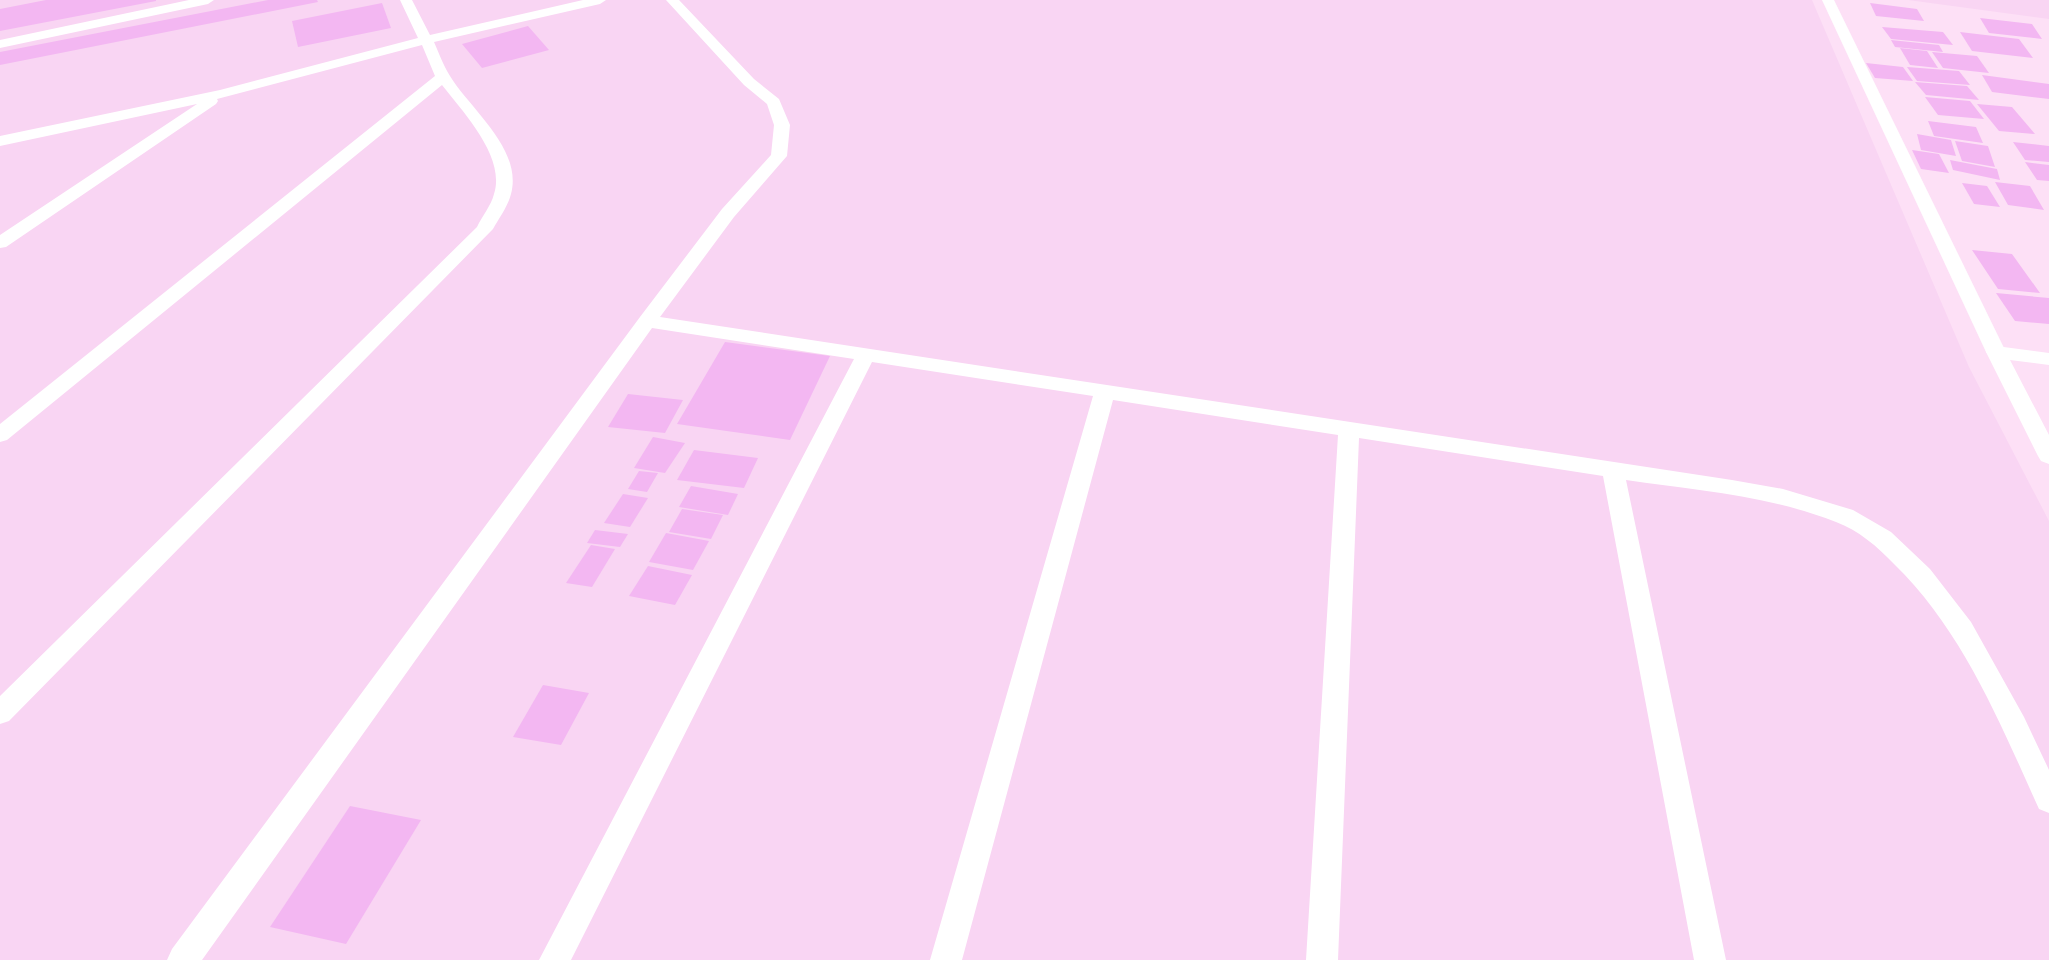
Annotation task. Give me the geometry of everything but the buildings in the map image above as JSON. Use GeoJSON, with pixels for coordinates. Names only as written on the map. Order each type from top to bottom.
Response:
{"type":"FeatureCollection","features":[{"type":"Feature","properties":{"kind":"street"},"geometry":{"type":"LineString","coordinates":[[0,44],[208,0]]}},
{"type":"Feature","properties":{"kind":"street"},"geometry":{"type":"LineString","coordinates":[[0,713],[484,229],[503,193],[505,171],[494,145],[443,77],[406,0]]}},
{"type":"Feature","properties":{"kind":"street"},"geometry":{"type":"LineString","coordinates":[[0,141],[221,94],[426,40],[600,0]]}},
{"type":"Feature","properties":{"kind":"street"},"geometry":{"type":"LineString","coordinates":[[182,960],[647,321],[728,213],[779,156],[782,125],[774,102],[749,82],[672,0]]}},
{"type":"Feature","properties":{"kind":"street"},"geometry":{"type":"LineString","coordinates":[[1828,0],[1996,352],[2049,456]]}},
{"type":"Feature","properties":{"kind":"street"},"geometry":{"type":"LineString","coordinates":[[0,435],[443,77]]}},
{"type":"Feature","properties":{"kind":"street"},"geometry":{"type":"LineString","coordinates":[[0,243],[221,94]]}},
{"type":"Feature","properties":{"kind":"street"},"geometry":{"type":"LineString","coordinates":[[647,321],[1613,469],[1783,497],[1845,516],[1883,538],[1922,576],[1962,629],[2015,725],[2049,800]]}},
{"type":"Feature","properties":{"kind":"street"},"geometry":{"type":"LineString","coordinates":[[1996,352],[2049,359]]}},
{"type":"Feature","properties":{"kind":"street"},"geometry":{"type":"LineString","coordinates":[[555,960],[866,354]]}},
{"type":"Feature","properties":{"kind":"street"},"geometry":{"type":"LineString","coordinates":[[946,960],[1105,391]]}},
{"type":"Feature","properties":{"kind":"street"},"geometry":{"type":"LineString","coordinates":[[1322,960],[1349,428]]}},
{"type":"Feature","properties":{"kind":"street"},"geometry":{"type":"LineString","coordinates":[[1613,469],[1710,960]]}},
{"type":"Feature","properties":{"kind":"shaded area"},"geometry":{"type":"Polygon","coordinates":[[[0,0],[1812,0],[1969,367],[2049,521],[2049,960],[0,960],[0,0]]]}},
{"type":"Feature","properties":{"kind":"shaded area"},"geometry":{"type":"Polygon","coordinates":[[[1908,0],[2049,0],[2049,19],[1908,0]]]}}]}
